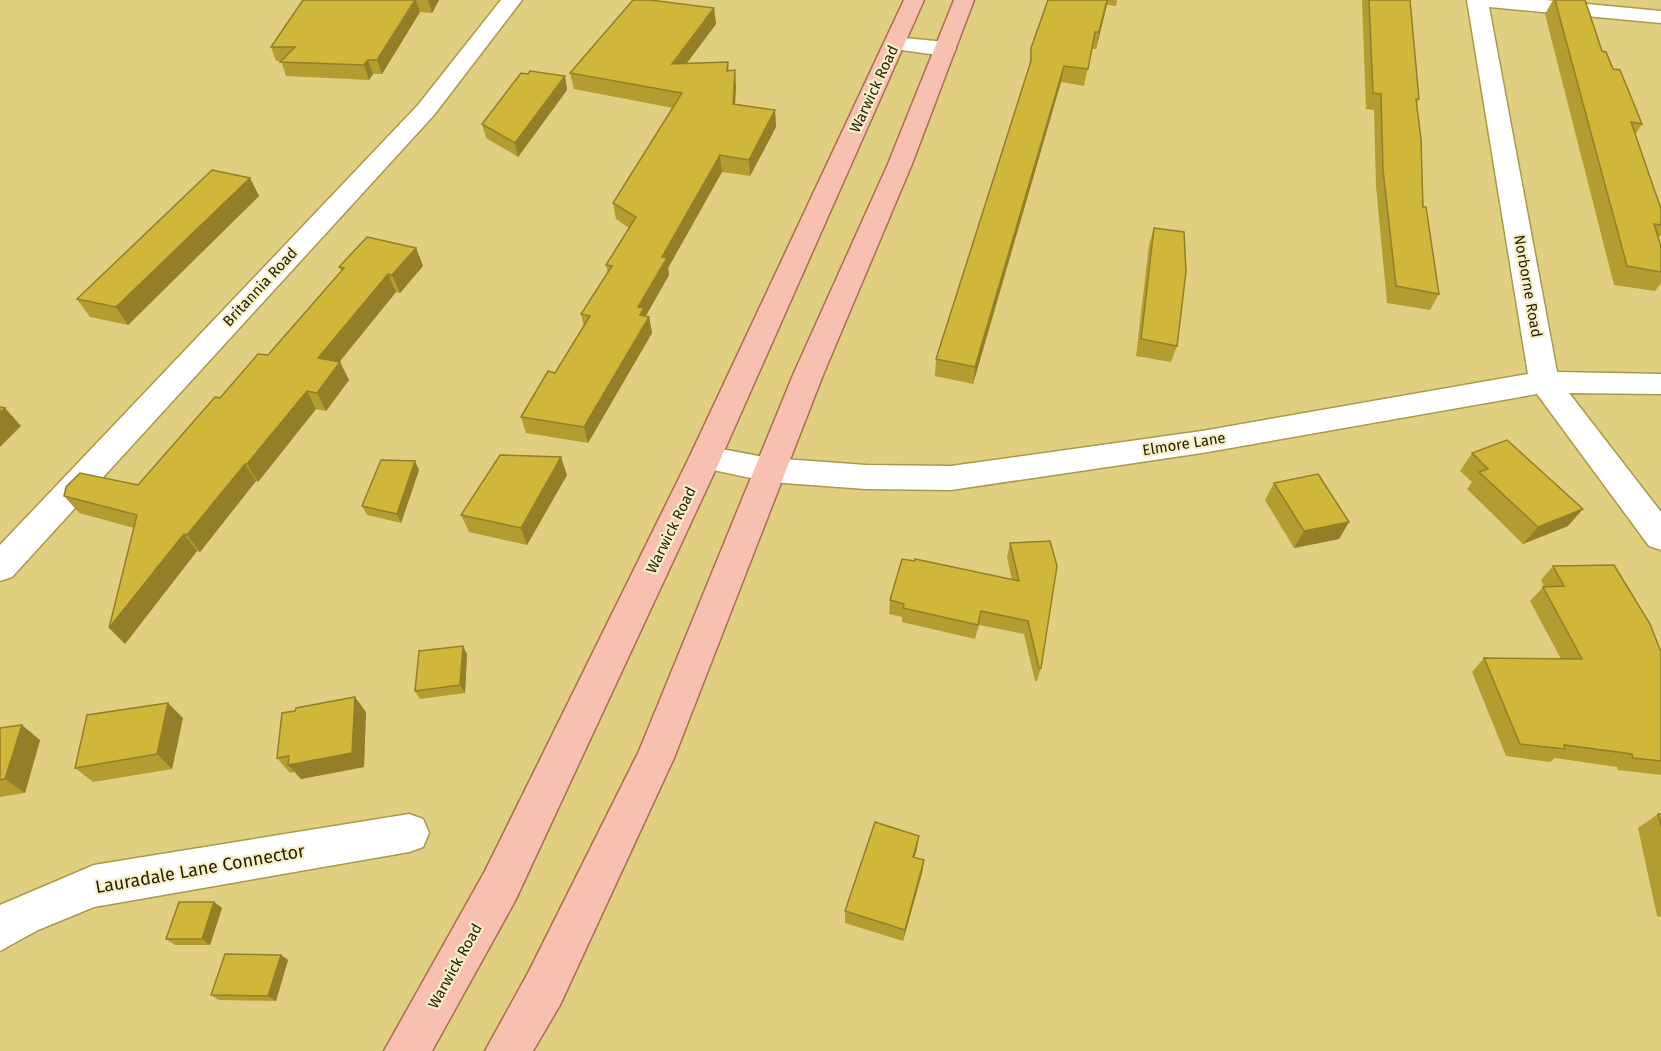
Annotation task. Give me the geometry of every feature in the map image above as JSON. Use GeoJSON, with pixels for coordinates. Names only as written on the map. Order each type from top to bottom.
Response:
{"type":"FeatureCollection","features":[{"type":"Feature","properties":{"kind":"main road","name":"Warwick Road"},"geometry":{"type":"LineString","coordinates":[[407,1051],[500,886],[705,458],[915,0]]}},
{"type":"Feature","properties":{"kind":"main road"},"geometry":{"type":"LineString","coordinates":[[508,1051],[544,989],[655,758],[808,375],[900,164],[964,0]]}},
{"type":"Feature","properties":{"kind":"street","name":"Britannia Road"},"geometry":{"type":"LineString","coordinates":[[0,567],[426,110],[512,0]]}},
{"type":"Feature","properties":{"kind":"street"},"geometry":{"type":"LineString","coordinates":[[1477,0],[1661,17]]}},
{"type":"Feature","properties":{"kind":"street","name":"Norborne Road"},"geometry":{"type":"LineString","coordinates":[[1477,0],[1544,382],[1661,537]]}},
{"type":"Feature","properties":{"kind":"street"},"geometry":{"type":"LineString","coordinates":[[895,43],[945,49]]}},
{"type":"Feature","properties":{"kind":"street","name":"Elmore Lane"},"geometry":{"type":"LineString","coordinates":[[705,458],[770,470],[866,477],[951,478],[1202,442],[1544,382],[1661,384]]}},
{"type":"Feature","properties":{"kind":"street","name":"Lauradale Lane Connector"},"geometry":{"type":"LineString","coordinates":[[0,930],[23,915],[94,886],[409,833]]}},
{"type":"Feature","properties":{"kind":"building"},"geometry":{"type":"Polygon","coordinates":[[[303,0],[415,0],[377,60],[368,60],[364,65],[280,62],[295,47],[271,47],[303,0]]]}},
{"type":"Feature","properties":{"kind":"building"},"geometry":{"type":"Polygon","coordinates":[[[633,0],[714,8],[672,64],[728,62],[727,71],[735,70],[733,104],[775,110],[749,160],[720,155],[662,257],[667,258],[638,307],[644,308],[640,315],[649,317],[584,427],[521,417],[548,371],[555,373],[590,316],[581,314],[612,266],[606,265],[636,217],[613,203],[682,93],[570,73],[633,0]]]}},
{"type":"Feature","properties":{"kind":"building"},"geometry":{"type":"Polygon","coordinates":[[[1048,0],[1107,0],[1099,32],[1095,32],[1088,69],[1064,66],[975,367],[936,359],[1031,61],[1031,48],[1048,0]]]}},
{"type":"Feature","properties":{"kind":"building"},"geometry":{"type":"Polygon","coordinates":[[[1369,0],[1410,0],[1419,99],[1416,99],[1421,139],[1423,207],[1426,207],[1439,294],[1396,286],[1383,170],[1381,94],[1373,93],[1369,0]]]}},
{"type":"Feature","properties":{"kind":"building"},"geometry":{"type":"Polygon","coordinates":[[[1555,0],[1585,0],[1602,51],[1606,52],[1613,69],[1620,70],[1642,124],[1631,122],[1661,209],[1661,225],[1654,224],[1661,247],[1661,272],[1627,266],[1555,0]]]}},
{"type":"Feature","properties":{"kind":"building"},"geometry":{"type":"Polygon","coordinates":[[[530,71],[565,76],[515,143],[482,124],[521,73],[528,74],[530,71]]]}},
{"type":"Feature","properties":{"kind":"building"},"geometry":{"type":"Polygon","coordinates":[[[212,170],[250,178],[116,307],[77,299],[212,170]]]}},
{"type":"Feature","properties":{"kind":"building"},"geometry":{"type":"Polygon","coordinates":[[[1154,228],[1184,232],[1186,272],[1177,346],[1141,339],[1154,228]]]}},
{"type":"Feature","properties":{"kind":"building"},"geometry":{"type":"Polygon","coordinates":[[[367,237],[416,248],[392,275],[388,274],[318,358],[340,362],[317,393],[307,391],[187,535],[184,534],[109,628],[137,515],[64,496],[66,487],[80,473],[138,485],[215,397],[220,398],[258,354],[268,355],[344,268],[339,267],[367,237]]]}},
{"type":"Feature","properties":{"kind":"building"},"geometry":{"type":"Polygon","coordinates":[[[1507,440],[1583,509],[1538,527],[1479,472],[1488,469],[1472,453],[1507,440]]]}},
{"type":"Feature","properties":{"kind":"building"},"geometry":{"type":"Polygon","coordinates":[[[500,455],[561,457],[521,528],[461,515],[500,455]]]}},
{"type":"Feature","properties":{"kind":"building"},"geometry":{"type":"Polygon","coordinates":[[[381,460],[415,461],[397,514],[362,506],[381,460]]]}},
{"type":"Feature","properties":{"kind":"building"},"geometry":{"type":"Polygon","coordinates":[[[1318,474],[1349,522],[1304,531],[1274,483],[1318,474]]]}},
{"type":"Feature","properties":{"kind":"building"},"geometry":{"type":"Polygon","coordinates":[[[1050,541],[1057,566],[1041,668],[1039,668],[1028,621],[981,611],[978,625],[903,608],[904,604],[890,600],[902,559],[915,561],[915,559],[1019,581],[1010,543],[1050,541]]]}},
{"type":"Feature","properties":{"kind":"building"},"geometry":{"type":"Polygon","coordinates":[[[1614,565],[1650,624],[1661,652],[1661,761],[1633,758],[1632,754],[1564,745],[1565,749],[1520,744],[1484,658],[1582,659],[1543,587],[1564,586],[1553,566],[1614,565]]]}},
{"type":"Feature","properties":{"kind":"building"},"geometry":{"type":"Polygon","coordinates":[[[463,646],[460,685],[415,691],[419,651],[463,646]]]}},
{"type":"Feature","properties":{"kind":"building"},"geometry":{"type":"Polygon","coordinates":[[[355,697],[352,753],[288,765],[289,756],[277,758],[282,713],[295,711],[296,708],[355,697]]]}},
{"type":"Feature","properties":{"kind":"building"},"geometry":{"type":"Polygon","coordinates":[[[168,703],[157,754],[75,768],[87,715],[168,703]]]}},
{"type":"Feature","properties":{"kind":"building"},"geometry":{"type":"Polygon","coordinates":[[[22,725],[5,779],[0,780],[0,728],[22,725]]]}},
{"type":"Feature","properties":{"kind":"building"},"geometry":{"type":"Polygon","coordinates":[[[875,822],[919,836],[913,857],[924,860],[905,930],[845,911],[875,822]]]}},
{"type":"Feature","properties":{"kind":"building"},"geometry":{"type":"Polygon","coordinates":[[[179,902],[214,902],[202,939],[166,939],[179,902]]]}},
{"type":"Feature","properties":{"kind":"building"},"geometry":{"type":"Polygon","coordinates":[[[225,954],[281,955],[268,996],[211,995],[225,954]]]}}]}
